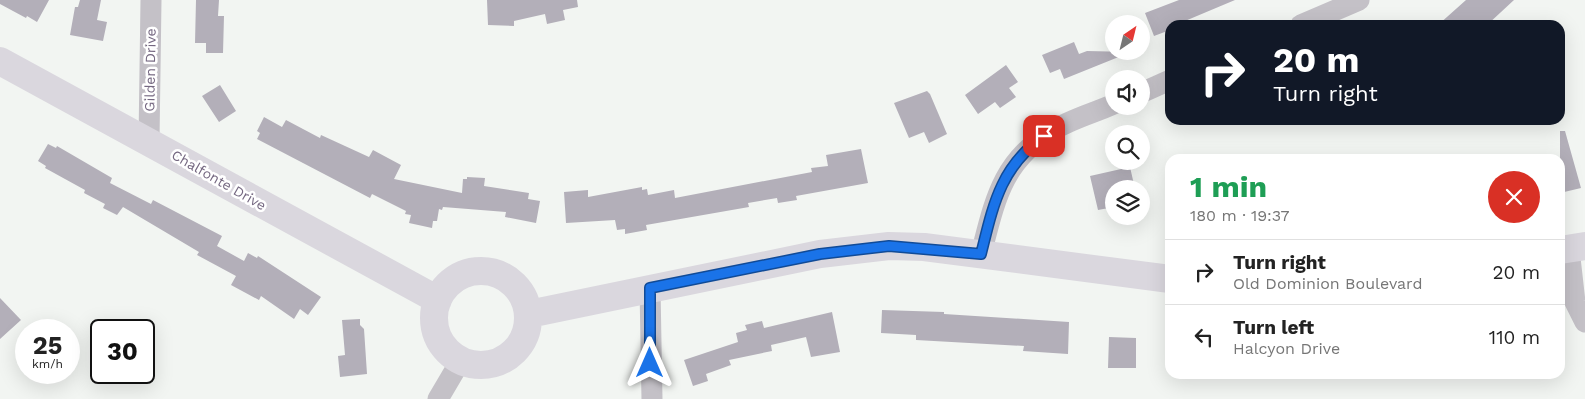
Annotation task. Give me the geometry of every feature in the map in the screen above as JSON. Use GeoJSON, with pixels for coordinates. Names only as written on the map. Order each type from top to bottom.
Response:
{"type":"FeatureCollection","features":[{"type":"Feature","properties":{"kind":"street","name":"Gilden Drive"},"geometry":{"type":"LineString","coordinates":[[149,140],[151,0]]}},
{"type":"Feature","properties":{"kind":"street"},"geometry":{"type":"LineString","coordinates":[[1312,20],[1359,0]]}},
{"type":"Feature","properties":{"kind":"street","name":"Chalfonte Drive"},"geometry":{"type":"LineString","coordinates":[[0,61],[149,140],[295,224],[438,300]]}},
{"type":"Feature","properties":{"kind":"street"},"geometry":{"type":"LineString","coordinates":[[1150,89],[1165,82]]}},
{"type":"Feature","properties":{"kind":"street"},"geometry":{"type":"LineString","coordinates":[[981,254],[994,202],[1005,176],[1017,159],[1032,144],[1055,129],[1105,108]]}},
{"type":"Feature","properties":{"kind":"street"},"geometry":{"type":"LineString","coordinates":[[529,314],[820,254],[889,246],[981,254],[1165,278]]}},
{"type":"Feature","properties":{"kind":"street"},"geometry":{"type":"LineString","coordinates":[[1571,249],[1575,302],[1585,322]]}},
{"type":"Feature","properties":{"kind":"street"},"geometry":{"type":"LineString","coordinates":[[487,271],[502,275],[515,285],[525,298],[529,314],[528,330],[521,345],[510,356],[496,363],[482,366],[453,356],[442,345],[436,332],[434,317],[438,300],[444,288],[456,278],[471,272],[487,271]]}},
{"type":"Feature","properties":{"kind":"street"},"geometry":{"type":"LineString","coordinates":[[650,288],[652,399]]}},
{"type":"Feature","properties":{"kind":"street"},"geometry":{"type":"LineString","coordinates":[[438,399],[461,360]]}},
{"type":"Feature","properties":{"kind":"building"},"geometry":{"type":"Polygon","coordinates":[[[0,0],[49,0],[37,22],[0,4],[0,0]]]}},
{"type":"Feature","properties":{"kind":"building"},"geometry":{"type":"Polygon","coordinates":[[[80,0],[101,0],[97,20],[107,22],[103,41],[70,35],[75,7],[78,7],[80,0]]]}},
{"type":"Feature","properties":{"kind":"building"},"geometry":{"type":"Polygon","coordinates":[[[196,0],[219,0],[218,16],[224,16],[223,53],[206,53],[206,43],[195,43],[196,0]]]}},
{"type":"Feature","properties":{"kind":"building"},"geometry":{"type":"Polygon","coordinates":[[[487,0],[577,0],[578,7],[563,10],[565,20],[547,24],[545,14],[514,21],[514,26],[488,25],[487,0]]]}},
{"type":"Feature","properties":{"kind":"building"},"geometry":{"type":"Polygon","coordinates":[[[1179,0],[1235,0],[1187,20],[1165,20],[1165,32],[1154,36],[1150,26],[1150,15],[1146,15],[1145,13],[1179,0]]]}},
{"type":"Feature","properties":{"kind":"building"},"geometry":{"type":"Polygon","coordinates":[[[1466,0],[1514,0],[1492,20],[1444,20],[1466,0]]]}},
{"type":"Feature","properties":{"kind":"building"},"geometry":{"type":"Polygon","coordinates":[[[1074,42],[1079,54],[1087,51],[1105,51],[1105,60],[1111,60],[1064,79],[1060,69],[1050,73],[1042,55],[1074,42]]]}},
{"type":"Feature","properties":{"kind":"building"},"geometry":{"type":"Polygon","coordinates":[[[1006,65],[1018,82],[1009,88],[1016,97],[1000,108],[995,102],[978,114],[965,95],[1006,65]]]}},
{"type":"Feature","properties":{"kind":"building"},"geometry":{"type":"Polygon","coordinates":[[[220,85],[236,111],[219,122],[202,96],[220,85]]]}},
{"type":"Feature","properties":{"kind":"building"},"geometry":{"type":"Polygon","coordinates":[[[927,91],[947,134],[929,143],[924,132],[909,138],[894,103],[927,91]]]}},
{"type":"Feature","properties":{"kind":"building"},"geometry":{"type":"Polygon","coordinates":[[[264,117],[282,127],[286,120],[320,138],[321,135],[369,157],[373,150],[401,165],[394,179],[462,193],[463,179],[467,179],[467,177],[485,178],[484,186],[529,193],[528,199],[540,201],[536,223],[505,217],[506,212],[443,207],[442,210],[439,209],[437,221],[433,221],[432,228],[409,223],[411,215],[405,214],[406,211],[372,194],[370,198],[257,139],[260,133],[257,131],[264,117]]]}},
{"type":"Feature","properties":{"kind":"building"},"geometry":{"type":"Polygon","coordinates":[[[1560,131],[1565,131],[1581,188],[1565,192],[1565,154],[1560,154],[1560,131]]]}},
{"type":"Feature","properties":{"kind":"building"},"geometry":{"type":"Polygon","coordinates":[[[48,144],[56,148],[57,146],[112,178],[110,183],[151,204],[153,200],[222,236],[217,246],[244,261],[248,253],[257,258],[258,256],[321,297],[308,315],[300,309],[294,319],[261,296],[259,300],[231,285],[236,276],[197,255],[199,252],[123,207],[117,215],[103,208],[105,204],[84,193],[85,190],[45,168],[46,166],[38,161],[48,144]]]}},
{"type":"Feature","properties":{"kind":"building"},"geometry":{"type":"Polygon","coordinates":[[[861,149],[868,183],[796,196],[797,200],[778,203],[777,198],[748,203],[749,207],[646,225],[647,230],[625,234],[625,229],[617,230],[615,220],[566,223],[564,192],[588,190],[588,197],[642,187],[642,190],[647,189],[648,195],[674,190],[675,198],[812,172],[811,168],[828,166],[826,155],[861,149]]]}},
{"type":"Feature","properties":{"kind":"building"},"geometry":{"type":"Polygon","coordinates":[[[1117,170],[1131,170],[1133,180],[1105,180],[1105,209],[1098,210],[1090,176],[1117,170]]]}},
{"type":"Feature","properties":{"kind":"building"},"geometry":{"type":"Polygon","coordinates":[[[0,298],[20,319],[15,319],[15,325],[0,339],[0,298]]]}},
{"type":"Feature","properties":{"kind":"building"},"geometry":{"type":"Polygon","coordinates":[[[882,310],[944,312],[944,314],[1069,322],[1068,354],[1023,351],[1024,346],[916,340],[916,335],[881,333],[882,310]]]}},
{"type":"Feature","properties":{"kind":"building"},"geometry":{"type":"Polygon","coordinates":[[[832,312],[840,352],[811,357],[806,337],[771,345],[772,351],[729,360],[731,365],[706,374],[708,381],[693,386],[684,360],[738,342],[736,333],[747,330],[745,325],[762,321],[764,328],[832,312]]]}},
{"type":"Feature","properties":{"kind":"building"},"geometry":{"type":"Polygon","coordinates":[[[360,319],[360,325],[364,329],[367,374],[340,377],[338,356],[345,355],[342,320],[360,319]]]}},
{"type":"Feature","properties":{"kind":"building"},"geometry":{"type":"Polygon","coordinates":[[[1109,337],[1136,338],[1136,368],[1108,368],[1109,337]]]}},
{"type":"Feature","properties":{"kind":"route"},"geometry":{"type":"LineString","coordinates":[[650,363],[650,288],[820,254],[889,246],[981,254],[994,202],[1005,176],[1017,159],[1032,144],[1044,136]]}}]}
